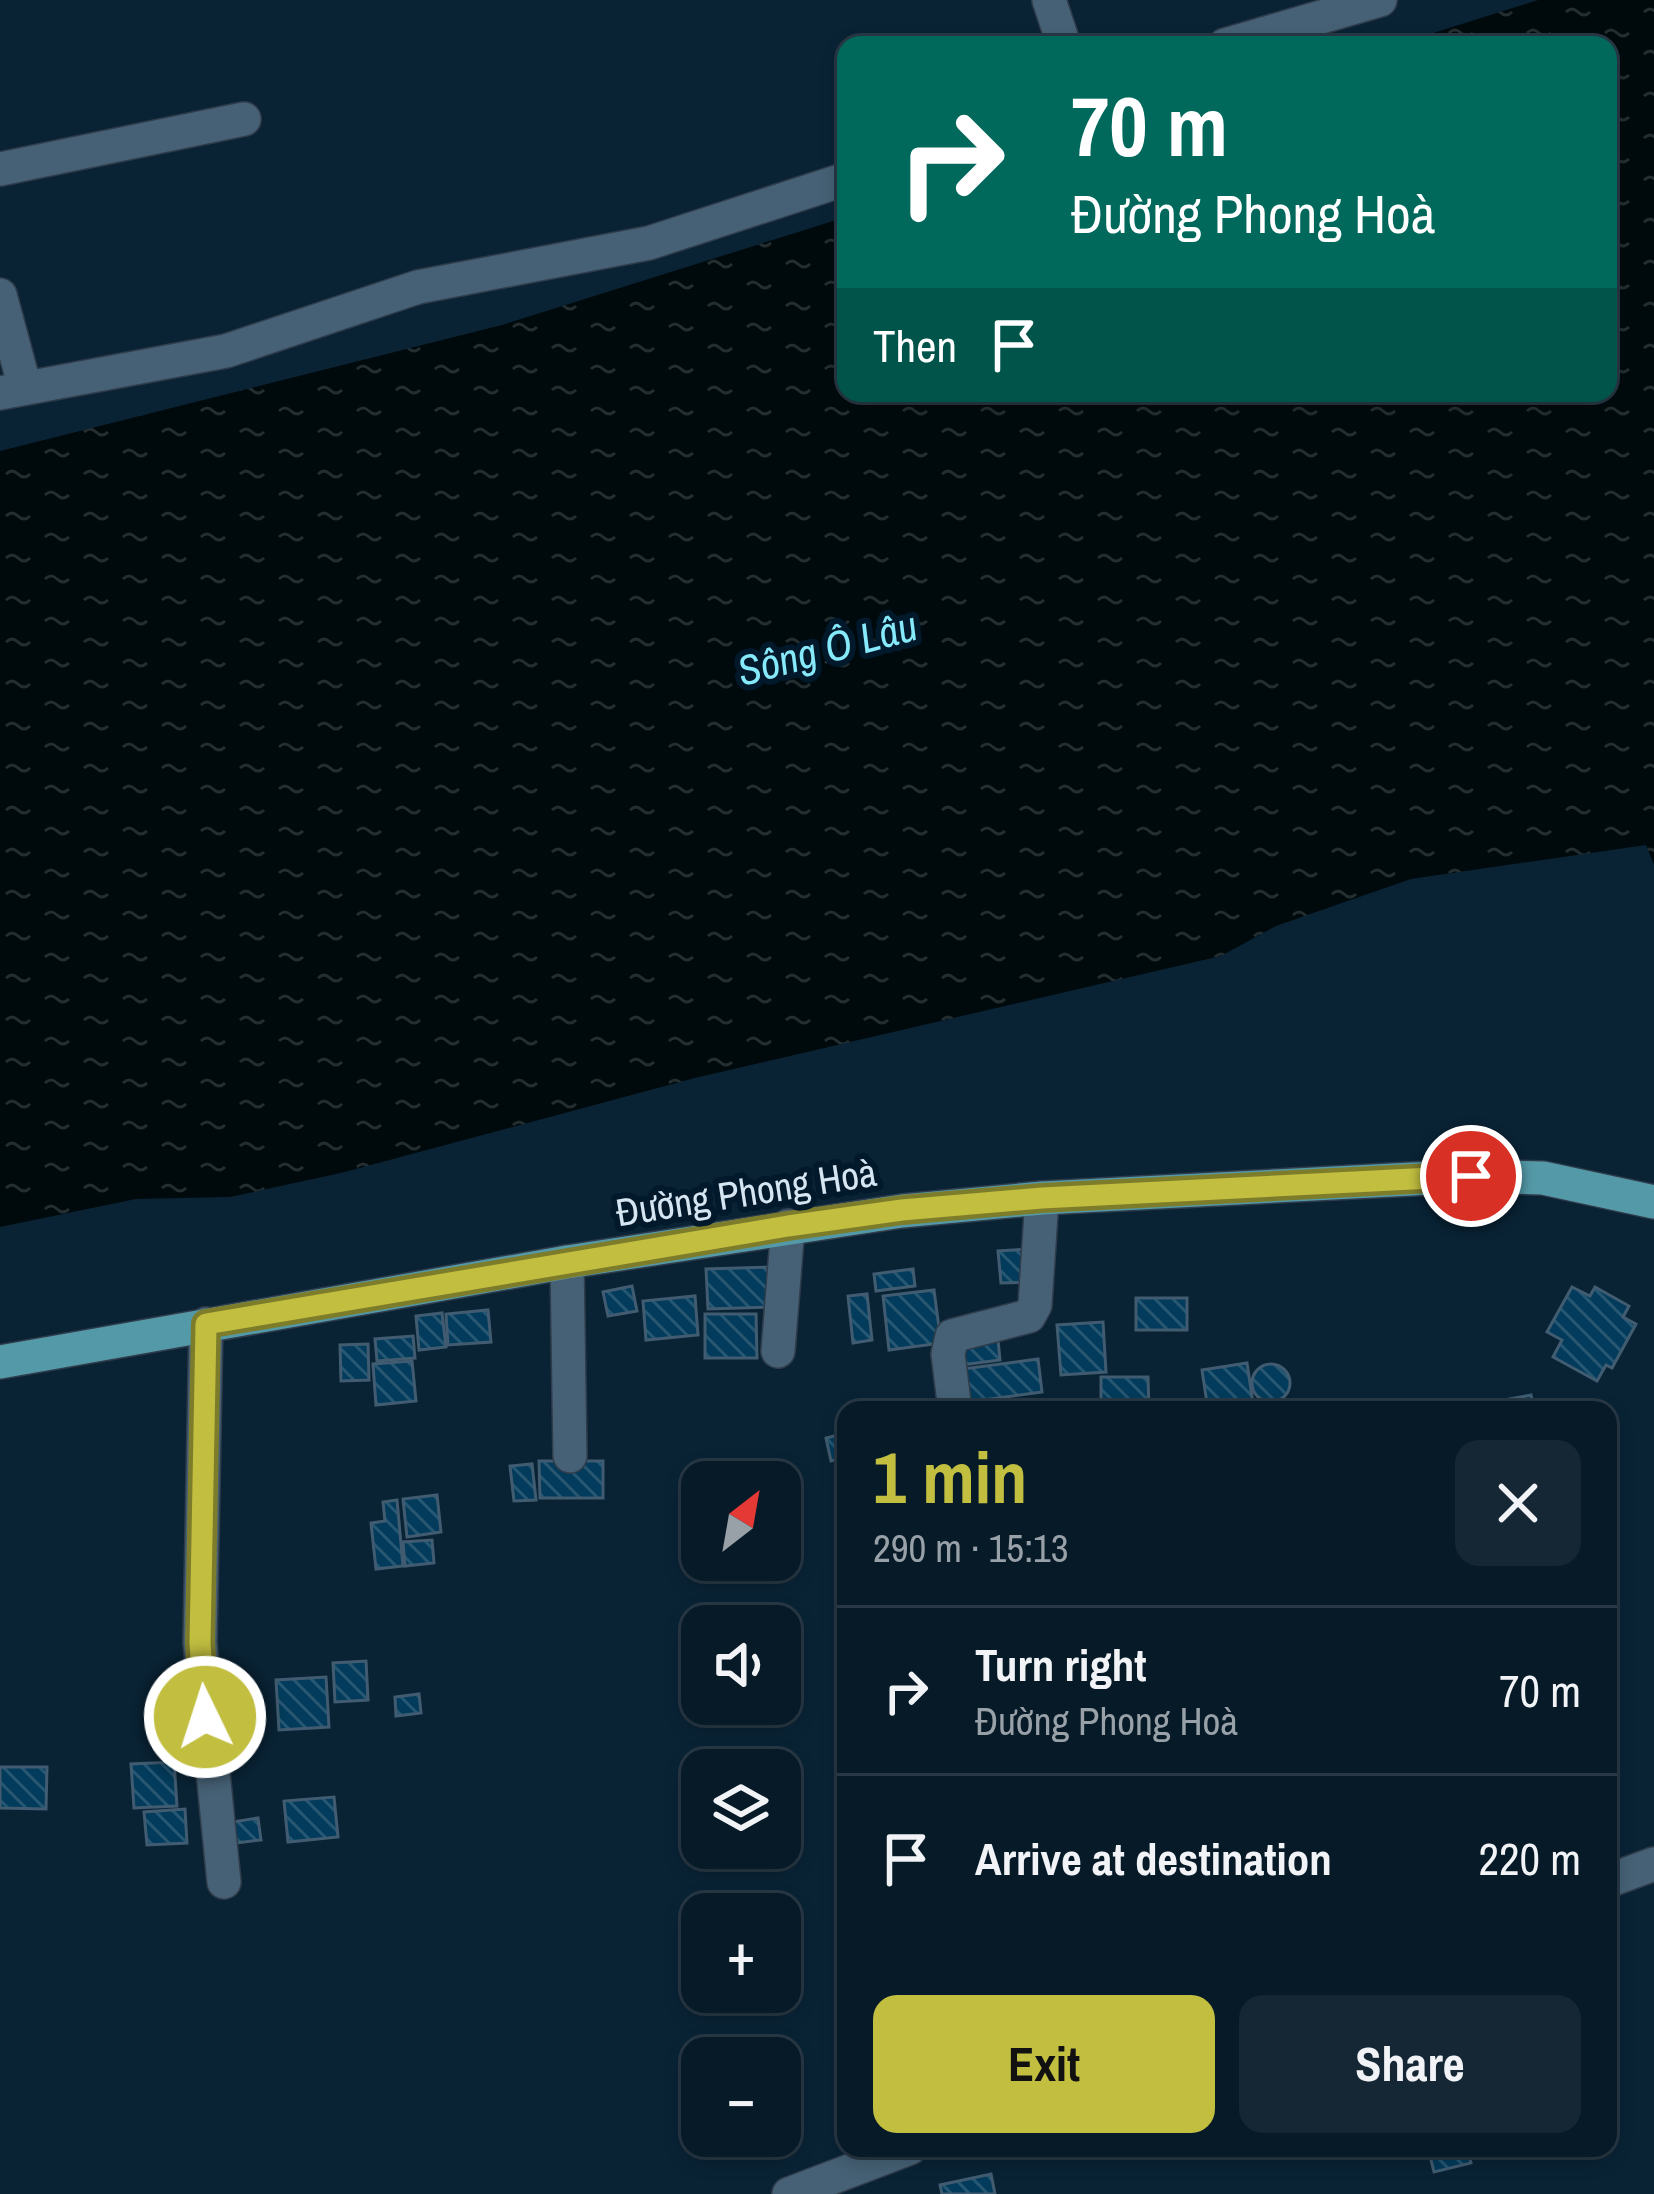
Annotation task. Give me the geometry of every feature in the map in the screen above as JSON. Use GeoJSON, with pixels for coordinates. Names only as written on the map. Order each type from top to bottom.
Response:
{"type":"FeatureCollection","features":[{"type":"Feature","properties":{"kind":"main road","name":"Đường Phong Hoà"},"geometry":{"type":"LineString","coordinates":[[0,1362],[788,1226],[1042,1198],[1471,1176],[1543,1178],[1654,1202]]}},
{"type":"Feature","properties":{"kind":"street"},"geometry":{"type":"LineString","coordinates":[[1049,0],[1061,36]]}},
{"type":"Feature","properties":{"kind":"street"},"geometry":{"type":"LineString","coordinates":[[1256,36],[1380,0]]}},
{"type":"Feature","properties":{"kind":"street"},"geometry":{"type":"LineString","coordinates":[[0,169],[244,119]]}},
{"type":"Feature","properties":{"kind":"street"},"geometry":{"type":"LineString","coordinates":[[0,295],[13,391],[226,350],[418,287],[649,243],[837,182]]}},
{"type":"Feature","properties":{"kind":"street"},"geometry":{"type":"LineString","coordinates":[[954,1401],[948,1354],[952,1336],[1029,1316],[1035,1305],[1042,1198]]}},
{"type":"Feature","properties":{"kind":"street"},"geometry":{"type":"LineString","coordinates":[[778,1351],[788,1226]]}},
{"type":"Feature","properties":{"kind":"street"},"geometry":{"type":"LineString","coordinates":[[567,1262],[570,1456]]}},
{"type":"Feature","properties":{"kind":"street"},"geometry":{"type":"LineString","coordinates":[[206,1324],[200,1643],[224,1882]]}},
{"type":"Feature","properties":{"kind":"street"},"geometry":{"type":"LineString","coordinates":[[1617,1878],[1654,1864]]}},
{"type":"Feature","properties":{"kind":"street"},"geometry":{"type":"LineString","coordinates":[[789,2194],[886,2157]]}},
{"type":"Feature","properties":{"kind":"water","name":"Sông Ô Lâu"},"geometry":{"type":"Polygon","coordinates":[[[1538,0],[1654,0],[1654,865],[1646,845],[1411,879],[1276,926],[1221,956],[695,1078],[341,1173],[230,1197],[136,1199],[0,1227],[0,451],[502,325],[837,220],[837,402],[1617,402],[1617,36],[1424,36],[1538,0]]]}},
{"type":"Feature","properties":{"kind":"building"},"geometry":{"type":"Polygon","coordinates":[[[1029,1249],[1032,1282],[1001,1283],[998,1251],[1029,1249]]]}},
{"type":"Feature","properties":{"kind":"building"},"geometry":{"type":"Polygon","coordinates":[[[770,1267],[772,1307],[708,1309],[706,1269],[770,1267]]]}},
{"type":"Feature","properties":{"kind":"building"},"geometry":{"type":"Polygon","coordinates":[[[913,1269],[915,1286],[876,1291],[874,1274],[913,1269]]]}},
{"type":"Feature","properties":{"kind":"building"},"geometry":{"type":"Polygon","coordinates":[[[632,1286],[637,1311],[608,1316],[603,1292],[632,1286]]]}},
{"type":"Feature","properties":{"kind":"building"},"geometry":{"type":"Polygon","coordinates":[[[1572,1287],[1590,1296],[1595,1287],[1629,1306],[1623,1317],[1636,1324],[1612,1368],[1606,1365],[1597,1381],[1553,1357],[1562,1340],[1547,1332],[1572,1287]]]}},
{"type":"Feature","properties":{"kind":"building"},"geometry":{"type":"Polygon","coordinates":[[[934,1290],[941,1343],[889,1350],[883,1296],[934,1290]]]}},
{"type":"Feature","properties":{"kind":"building"},"geometry":{"type":"Polygon","coordinates":[[[867,1294],[872,1340],[853,1343],[848,1296],[867,1294]]]}},
{"type":"Feature","properties":{"kind":"building"},"geometry":{"type":"Polygon","coordinates":[[[695,1296],[698,1335],[646,1340],[643,1301],[695,1296]]]}},
{"type":"Feature","properties":{"kind":"building"},"geometry":{"type":"Polygon","coordinates":[[[1136,1298],[1187,1298],[1187,1330],[1136,1330],[1136,1298]]]}},
{"type":"Feature","properties":{"kind":"building"},"geometry":{"type":"Polygon","coordinates":[[[488,1310],[491,1342],[448,1345],[446,1314],[488,1310]]]}},
{"type":"Feature","properties":{"kind":"building"},"geometry":{"type":"Polygon","coordinates":[[[442,1313],[446,1347],[419,1350],[416,1316],[442,1313]]]}},
{"type":"Feature","properties":{"kind":"building"},"geometry":{"type":"Polygon","coordinates":[[[705,1314],[756,1314],[757,1358],[705,1358],[705,1314]]]}},
{"type":"Feature","properties":{"kind":"building"},"geometry":{"type":"Polygon","coordinates":[[[1103,1322],[1106,1372],[1061,1375],[1057,1325],[1103,1322]]]}},
{"type":"Feature","properties":{"kind":"building"},"geometry":{"type":"Polygon","coordinates":[[[413,1336],[415,1358],[377,1361],[375,1339],[413,1336]]]}},
{"type":"Feature","properties":{"kind":"building"},"geometry":{"type":"Polygon","coordinates":[[[998,1340],[1000,1360],[961,1365],[959,1344],[998,1340]]]}},
{"type":"Feature","properties":{"kind":"building"},"geometry":{"type":"Polygon","coordinates":[[[368,1344],[369,1380],[341,1381],[340,1345],[368,1344]]]}},
{"type":"Feature","properties":{"kind":"building"},"geometry":{"type":"Polygon","coordinates":[[[1038,1359],[1042,1392],[968,1401],[963,1369],[1038,1359]]]}},
{"type":"Feature","properties":{"kind":"building"},"geometry":{"type":"Polygon","coordinates":[[[412,1361],[416,1401],[376,1405],[373,1364],[412,1361]]]}},
{"type":"Feature","properties":{"kind":"building"},"geometry":{"type":"Polygon","coordinates":[[[1247,1363],[1253,1401],[1207,1401],[1202,1370],[1247,1363]]]}},
{"type":"Feature","properties":{"kind":"building"},"geometry":{"type":"Polygon","coordinates":[[[1264,1366],[1278,1366],[1288,1376],[1288,1390],[1278,1400],[1264,1400],[1254,1390],[1254,1376],[1264,1366]]]}},
{"type":"Feature","properties":{"kind":"building"},"geometry":{"type":"Polygon","coordinates":[[[1101,1377],[1148,1377],[1149,1401],[1101,1401],[1101,1377]]]}},
{"type":"Feature","properties":{"kind":"building"},"geometry":{"type":"Polygon","coordinates":[[[1531,1395],[1532,1401],[1498,1401],[1531,1395]]]}},
{"type":"Feature","properties":{"kind":"building"},"geometry":{"type":"Polygon","coordinates":[[[837,1435],[837,1459],[831,1461],[826,1438],[837,1435]]]}},
{"type":"Feature","properties":{"kind":"building"},"geometry":{"type":"Polygon","coordinates":[[[539,1461],[603,1461],[603,1498],[540,1498],[539,1461]]]}},
{"type":"Feature","properties":{"kind":"building"},"geometry":{"type":"Polygon","coordinates":[[[532,1464],[536,1500],[514,1501],[510,1466],[532,1464]]]}},
{"type":"Feature","properties":{"kind":"building"},"geometry":{"type":"Polygon","coordinates":[[[437,1495],[441,1532],[407,1537],[403,1499],[437,1495]]]}},
{"type":"Feature","properties":{"kind":"building"},"geometry":{"type":"Polygon","coordinates":[[[397,1500],[403,1566],[376,1569],[371,1523],[385,1521],[383,1502],[397,1500]]]}},
{"type":"Feature","properties":{"kind":"building"},"geometry":{"type":"Polygon","coordinates":[[[432,1540],[434,1563],[405,1566],[403,1542],[432,1540]]]}},
{"type":"Feature","properties":{"kind":"building"},"geometry":{"type":"Polygon","coordinates":[[[366,1661],[368,1700],[335,1702],[333,1663],[366,1661]]]}},
{"type":"Feature","properties":{"kind":"building"},"geometry":{"type":"Polygon","coordinates":[[[326,1677],[329,1727],[279,1730],[276,1680],[326,1677]]]}},
{"type":"Feature","properties":{"kind":"building"},"geometry":{"type":"Polygon","coordinates":[[[419,1694],[421,1713],[396,1716],[395,1697],[419,1694]]]}},
{"type":"Feature","properties":{"kind":"building"},"geometry":{"type":"Polygon","coordinates":[[[174,1762],[177,1806],[134,1808],[131,1764],[174,1762]]]}},
{"type":"Feature","properties":{"kind":"building"},"geometry":{"type":"Polygon","coordinates":[[[0,1767],[47,1767],[46,1809],[0,1808],[0,1767]]]}},
{"type":"Feature","properties":{"kind":"building"},"geometry":{"type":"Polygon","coordinates":[[[334,1797],[338,1837],[288,1842],[284,1801],[334,1797]]]}},
{"type":"Feature","properties":{"kind":"building"},"geometry":{"type":"Polygon","coordinates":[[[185,1809],[187,1843],[147,1845],[144,1812],[185,1809]]]}},
{"type":"Feature","properties":{"kind":"building"},"geometry":{"type":"Polygon","coordinates":[[[258,1818],[261,1840],[236,1843],[233,1822],[258,1818]]]}},
{"type":"Feature","properties":{"kind":"building"},"geometry":{"type":"Polygon","coordinates":[[[1430,2157],[1469,2157],[1471,2163],[1434,2172],[1430,2157]]]}},
{"type":"Feature","properties":{"kind":"building"},"geometry":{"type":"Polygon","coordinates":[[[991,2174],[995,2194],[942,2194],[940,2185],[991,2174]]]}},
{"type":"Feature","properties":{"kind":"route"},"geometry":{"type":"LineString","coordinates":[[205,1717],[200,1643],[206,1324],[902,1210],[1042,1198],[1471,1176]]}}]}
